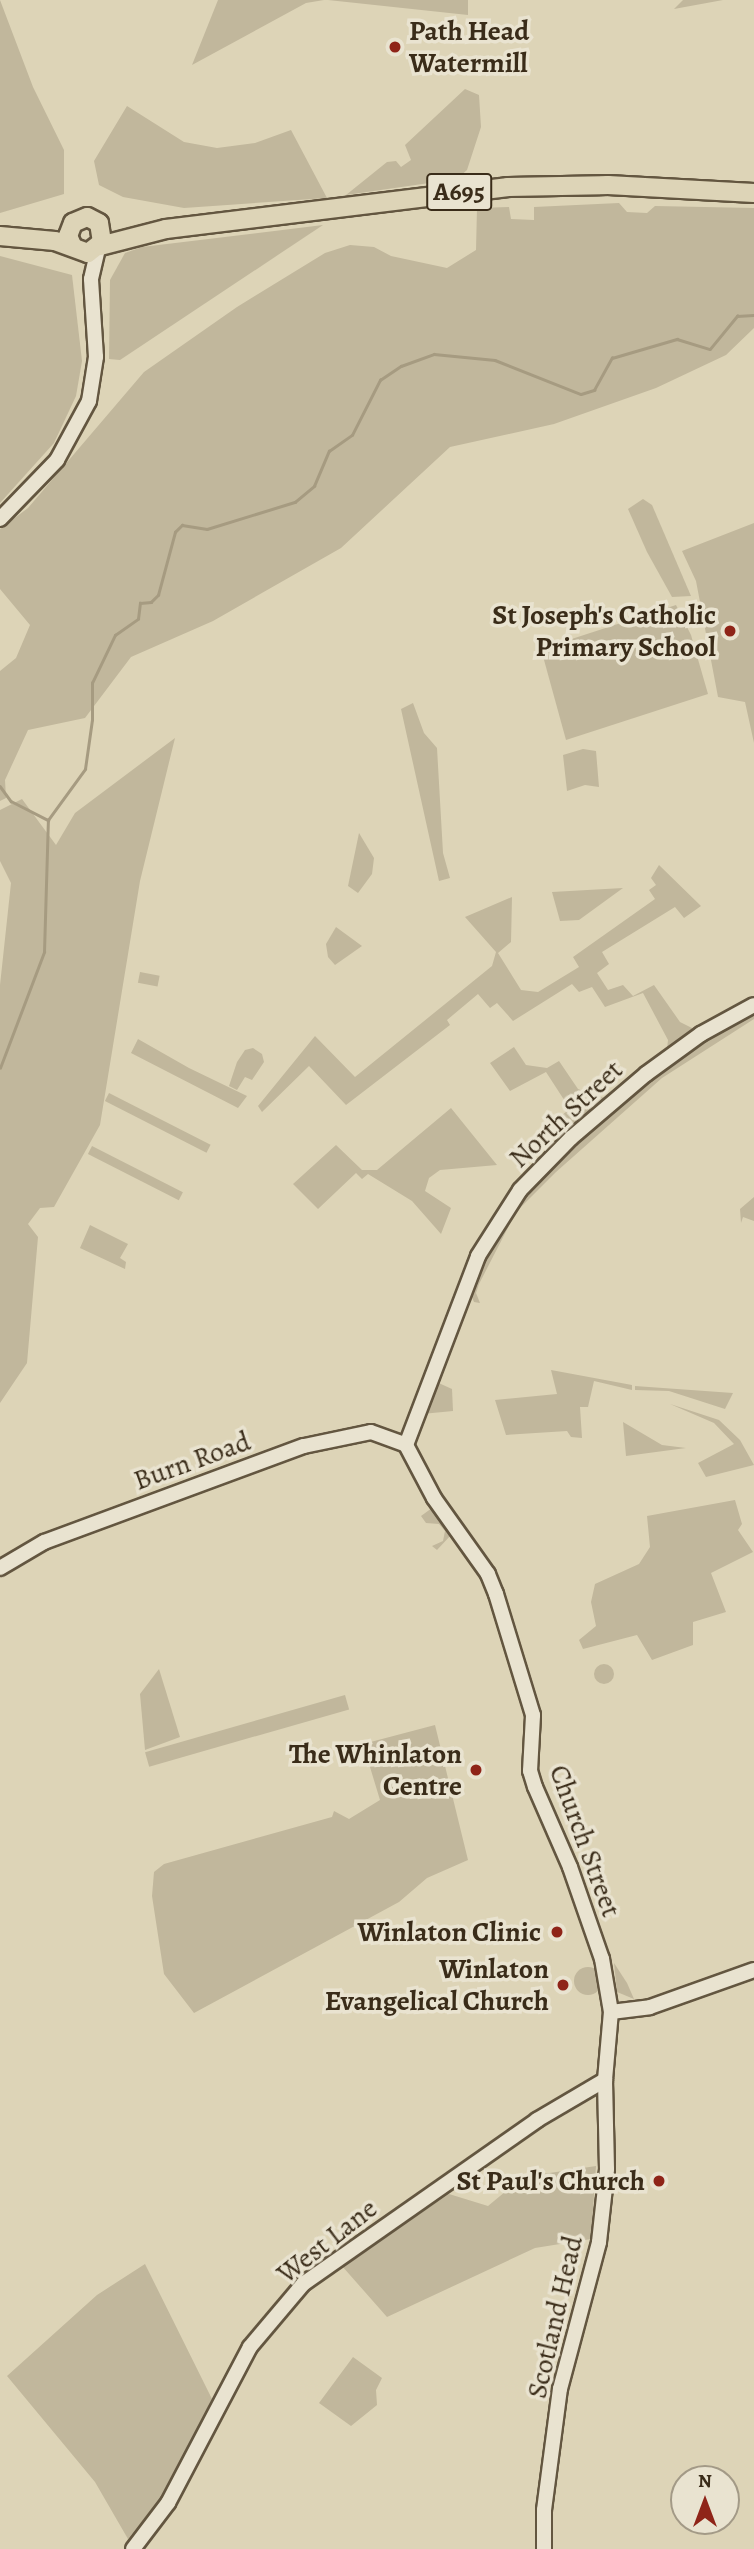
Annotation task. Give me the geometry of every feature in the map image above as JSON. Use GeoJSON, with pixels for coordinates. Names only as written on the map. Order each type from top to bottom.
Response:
{"type":"FeatureCollection","features":[{"type":"Feature","properties":{"kind":"main road","name":"A695"},"geometry":{"type":"LineString","coordinates":[[25,236],[88,253],[99,247],[166,229],[508,187],[608,185],[754,193]]}},
{"type":"Feature","properties":{"kind":"main road","name":"A695"},"geometry":{"type":"LineString","coordinates":[[0,236],[25,236],[72,225],[87,217],[99,223],[166,229]]}},
{"type":"Feature","properties":{"kind":"main road"},"geometry":{"type":"LineString","coordinates":[[99,223],[104,234],[99,247]]}},
{"type":"Feature","properties":{"kind":"main road"},"geometry":{"type":"LineString","coordinates":[[72,225],[68,236],[74,248]]}},
{"type":"Feature","properties":{"kind":"street"},"geometry":{"type":"LineString","coordinates":[[0,519],[43,479],[83,418],[96,372],[91,279],[99,247]]}},
{"type":"Feature","properties":{"kind":"street"},"geometry":{"type":"LineString","coordinates":[[74,248],[91,279]]}},
{"type":"Feature","properties":{"kind":"street","name":"North Street"},"geometry":{"type":"LineString","coordinates":[[406,1445],[492,1229],[548,1159],[654,1068],[754,1005]]}},
{"type":"Feature","properties":{"kind":"street","name":"Burn Road"},"geometry":{"type":"LineString","coordinates":[[0,1568],[44,1542],[304,1446],[372,1432],[406,1445]]}},
{"type":"Feature","properties":{"kind":"street","name":"Church Street"},"geometry":{"type":"LineString","coordinates":[[406,1445],[450,1518],[484,1567],[533,1715],[530,1771],[534,1787],[570,1867],[599,1952],[611,2012]]}},
{"type":"Feature","properties":{"kind":"street"},"geometry":{"type":"LineString","coordinates":[[611,2012],[650,2007],[754,1970]]}},
{"type":"Feature","properties":{"kind":"street","name":"Scotland Head"},"geometry":{"type":"LineString","coordinates":[[544,2549],[544,2510],[560,2389],[599,2242],[607,2169],[605,2080],[611,2012]]}},
{"type":"Feature","properties":{"kind":"street","name":"West Lane"},"geometry":{"type":"LineString","coordinates":[[133,2549],[169,2503],[250,2347],[303,2284],[537,2120],[605,2080]]}},
{"type":"Feature","properties":{"kind":"shaded area"},"geometry":{"type":"Polygon","coordinates":[[[0,0],[33,87],[64,150],[64,194],[0,213],[0,0]]]}},
{"type":"Feature","properties":{"kind":"shaded area"},"geometry":{"type":"Polygon","coordinates":[[[218,0],[324,0],[306,3],[192,65],[218,0]]]}},
{"type":"Feature","properties":{"kind":"shaded area"},"geometry":{"type":"Polygon","coordinates":[[[328,0],[468,0],[468,15],[328,0]]]}},
{"type":"Feature","properties":{"kind":"shaded area"},"geometry":{"type":"Polygon","coordinates":[[[683,0],[723,0],[674,9],[683,0]]]}},
{"type":"Feature","properties":{"kind":"shaded area"},"geometry":{"type":"Polygon","coordinates":[[[465,89],[479,95],[481,127],[467,170],[457,179],[346,195],[387,162],[396,161],[401,167],[411,160],[405,145],[465,89]]]}},
{"type":"Feature","properties":{"kind":"shaded area"},"geometry":{"type":"Polygon","coordinates":[[[127,106],[184,142],[217,148],[255,143],[291,130],[327,198],[184,208],[123,197],[99,185],[94,161],[127,106]]]}},
{"type":"Feature","properties":{"kind":"shaded area"},"geometry":{"type":"Polygon","coordinates":[[[619,203],[627,212],[647,213],[655,206],[754,208],[754,328],[726,355],[656,388],[554,424],[450,447],[341,548],[213,621],[131,657],[85,718],[28,730],[5,780],[6,798],[0,801],[0,671],[16,658],[30,625],[0,589],[0,529],[28,508],[144,372],[237,307],[325,253],[350,245],[374,247],[391,256],[447,268],[476,250],[477,208],[509,207],[511,219],[534,220],[534,207],[619,203]]]}},
{"type":"Feature","properties":{"kind":"shaded area"},"geometry":{"type":"Polygon","coordinates":[[[323,225],[120,360],[109,359],[110,280],[125,253],[142,247],[323,225]]]}},
{"type":"Feature","properties":{"kind":"shaded area"},"geometry":{"type":"Polygon","coordinates":[[[0,256],[72,275],[82,361],[76,396],[54,443],[0,503],[0,256]]]}},
{"type":"Feature","properties":{"kind":"shaded area"},"geometry":{"type":"Polygon","coordinates":[[[643,499],[652,505],[691,596],[672,597],[647,552],[628,509],[643,499]]]}},
{"type":"Feature","properties":{"kind":"shaded area","name":"St Joseph's Catholic Primary School"},"geometry":{"type":"Polygon","coordinates":[[[754,523],[754,743],[745,702],[718,697],[696,581],[682,551],[754,523]]]}},
{"type":"Feature","properties":{"kind":"shaded area"},"geometry":{"type":"Polygon","coordinates":[[[676,605],[691,635],[708,694],[566,740],[541,649],[676,605]]]}},
{"type":"Feature","properties":{"kind":"shaded area"},"geometry":{"type":"Polygon","coordinates":[[[413,703],[424,733],[437,748],[443,853],[450,878],[439,881],[401,709],[413,703]]]}},
{"type":"Feature","properties":{"kind":"shaded area"},"geometry":{"type":"Polygon","coordinates":[[[175,738],[140,881],[100,1125],[54,1207],[40,1208],[28,1224],[38,1237],[27,1363],[0,1403],[0,985],[11,883],[0,861],[0,810],[22,799],[56,845],[75,813],[175,738]]]}},
{"type":"Feature","properties":{"kind":"shaded area"},"geometry":{"type":"Polygon","coordinates":[[[583,749],[596,751],[599,787],[585,785],[567,791],[563,755],[583,749]]]}},
{"type":"Feature","properties":{"kind":"shaded area"},"geometry":{"type":"Polygon","coordinates":[[[359,833],[374,858],[372,874],[358,893],[348,886],[359,833]]]}},
{"type":"Feature","properties":{"kind":"shaded area"},"geometry":{"type":"Polygon","coordinates":[[[659,865],[701,906],[684,918],[675,907],[602,952],[609,964],[597,973],[608,990],[623,985],[633,996],[654,985],[680,1022],[702,1033],[754,1005],[754,1019],[662,1078],[556,1172],[516,1212],[479,1284],[476,1293],[480,1303],[474,1302],[467,1286],[492,1229],[571,1137],[558,1118],[570,1109],[546,1072],[510,1091],[490,1063],[514,1047],[526,1065],[547,1068],[559,1061],[578,1089],[613,1101],[666,1058],[668,1040],[643,993],[605,1007],[592,987],[579,992],[572,984],[513,1021],[497,1003],[490,1008],[478,994],[447,1020],[450,1025],[346,1105],[309,1066],[262,1112],[258,1106],[315,1036],[355,1077],[492,966],[496,952],[465,917],[512,897],[511,942],[498,953],[521,990],[538,992],[579,967],[573,957],[655,899],[649,890],[656,885],[651,878],[659,865]]]}},
{"type":"Feature","properties":{"kind":"shaded area"},"geometry":{"type":"Polygon","coordinates":[[[623,888],[579,920],[560,921],[552,892],[623,888]]]}},
{"type":"Feature","properties":{"kind":"shaded area"},"geometry":{"type":"Polygon","coordinates":[[[336,927],[362,946],[335,965],[328,957],[326,944],[336,927]]]}},
{"type":"Feature","properties":{"kind":"shaded area"},"geometry":{"type":"Polygon","coordinates":[[[140,972],[160,976],[158,987],[138,983],[140,972]]]}},
{"type":"Feature","properties":{"kind":"shaded area"},"geometry":{"type":"Polygon","coordinates":[[[138,1039],[247,1096],[238,1108],[131,1053],[138,1039]]]}},
{"type":"Feature","properties":{"kind":"shaded area"},"geometry":{"type":"Polygon","coordinates":[[[253,1048],[262,1054],[264,1062],[252,1080],[245,1077],[237,1090],[229,1086],[237,1062],[245,1050],[253,1048]]]}},
{"type":"Feature","properties":{"kind":"shaded area"},"geometry":{"type":"Polygon","coordinates":[[[109,1093],[211,1145],[206,1153],[105,1101],[109,1093]]]}},
{"type":"Feature","properties":{"kind":"shaded area"},"geometry":{"type":"Polygon","coordinates":[[[451,1108],[497,1165],[440,1170],[429,1178],[425,1191],[451,1208],[441,1234],[412,1201],[368,1174],[362,1179],[356,1173],[318,1209],[293,1184],[336,1145],[362,1170],[377,1170],[451,1108]]]}},
{"type":"Feature","properties":{"kind":"shaded area"},"geometry":{"type":"Polygon","coordinates":[[[92,1146],[183,1192],[179,1200],[88,1154],[92,1146]]]}},
{"type":"Feature","properties":{"kind":"shaded area"},"geometry":{"type":"Polygon","coordinates":[[[754,1197],[754,1221],[743,1217],[741,1223],[740,1209],[754,1197]]]}},
{"type":"Feature","properties":{"kind":"shaded area"},"geometry":{"type":"Polygon","coordinates":[[[90,1225],[128,1244],[120,1258],[126,1262],[125,1269],[80,1248],[90,1225]]]}},
{"type":"Feature","properties":{"kind":"shaded area"},"geometry":{"type":"Polygon","coordinates":[[[551,1370],[632,1385],[632,1390],[594,1381],[588,1407],[580,1407],[582,1438],[571,1437],[567,1431],[506,1435],[495,1400],[557,1394],[551,1370]]]}},
{"type":"Feature","properties":{"kind":"shaded area"},"geometry":{"type":"Polygon","coordinates":[[[432,1380],[452,1389],[453,1411],[422,1414],[432,1380]]]}},
{"type":"Feature","properties":{"kind":"shaded area"},"geometry":{"type":"Polygon","coordinates":[[[635,1386],[733,1393],[725,1409],[669,1391],[635,1390],[635,1386]]]}},
{"type":"Feature","properties":{"kind":"shaded area"},"geometry":{"type":"Polygon","coordinates":[[[670,1404],[719,1420],[740,1440],[754,1465],[706,1477],[698,1463],[734,1444],[714,1423],[670,1404]]]}},
{"type":"Feature","properties":{"kind":"shaded area"},"geometry":{"type":"Polygon","coordinates":[[[623,1422],[662,1445],[686,1448],[626,1456],[623,1422]]]}},
{"type":"Feature","properties":{"kind":"shaded area"},"geometry":{"type":"Polygon","coordinates":[[[735,1500],[742,1524],[738,1530],[753,1552],[711,1573],[726,1612],[693,1622],[693,1645],[652,1660],[637,1635],[583,1649],[579,1640],[596,1626],[591,1602],[595,1584],[639,1564],[650,1547],[647,1516],[735,1500]]]}},
{"type":"Feature","properties":{"kind":"shaded area"},"geometry":{"type":"Polygon","coordinates":[[[432,1508],[451,1535],[437,1550],[432,1546],[443,1541],[445,1531],[439,1524],[426,1523],[421,1516],[432,1508]]]}},
{"type":"Feature","properties":{"kind":"shaded area"},"geometry":{"type":"Polygon","coordinates":[[[604,1664],[611,1667],[614,1674],[611,1681],[604,1684],[597,1681],[594,1674],[597,1667],[604,1664]]]}},
{"type":"Feature","properties":{"kind":"shaded area"},"geometry":{"type":"Polygon","coordinates":[[[159,1669],[180,1737],[145,1750],[140,1694],[159,1669]]]}},
{"type":"Feature","properties":{"kind":"shaded area"},"geometry":{"type":"Polygon","coordinates":[[[345,1695],[349,1709],[149,1767],[145,1752],[345,1695]]]}},
{"type":"Feature","properties":{"kind":"shaded area"},"geometry":{"type":"Polygon","coordinates":[[[435,1725],[468,1860],[427,1878],[399,1902],[194,2013],[164,1974],[152,1896],[154,1872],[164,1864],[332,1817],[334,1811],[349,1819],[380,1800],[363,1744],[435,1725]]]}},
{"type":"Feature","properties":{"kind":"shaded area"},"geometry":{"type":"Polygon","coordinates":[[[614,1963],[627,1983],[634,1999],[617,1992],[614,1963]]]}},
{"type":"Feature","properties":{"kind":"shaded area"},"geometry":{"type":"Polygon","coordinates":[[[588,1967],[598,1971],[602,1981],[598,1991],[588,1995],[578,1991],[574,1981],[578,1971],[588,1967]]]}},
{"type":"Feature","properties":{"kind":"shaded area"},"geometry":{"type":"Polygon","coordinates":[[[596,2166],[591,2239],[535,2248],[387,2317],[342,2266],[449,2194],[488,2206],[523,2177],[596,2166]]]}},
{"type":"Feature","properties":{"kind":"shaded area"},"geometry":{"type":"Polygon","coordinates":[[[145,2264],[212,2399],[165,2492],[128,2539],[95,2482],[7,2376],[97,2295],[145,2264]]]}},
{"type":"Feature","properties":{"kind":"shaded area"},"geometry":{"type":"Polygon","coordinates":[[[353,2357],[382,2378],[376,2390],[377,2405],[351,2426],[319,2403],[353,2357]]]}},
{"type":"Feature","properties":{"kind":"waterway"},"geometry":{"type":"LineString","coordinates":[[0,1068],[44,952],[48,820],[85,769],[92,720],[92,683],[115,635],[138,619],[140,603],[151,602],[158,595],[175,532],[182,525],[207,529],[295,502],[314,486],[329,451],[352,435],[380,380],[401,366],[434,354],[495,360],[581,394],[594,390],[612,358],[677,339],[710,349],[737,316],[754,315]]}},
{"type":"Feature","properties":{"kind":"waterway"},"geometry":{"type":"LineString","coordinates":[[0,786],[11,801],[48,820]]}},
{"type":"Feature","properties":{"kind":"place","name":"Path Head Watermill"},"geometry":{"type":"Point","coordinates":[395,47]}},
{"type":"Feature","properties":{"kind":"place","name":"St Joseph's Catholic Primary School"},"geometry":{"type":"Point","coordinates":[730,631]}},
{"type":"Feature","properties":{"kind":"place","name":"The Whinlaton Centre"},"geometry":{"type":"Point","coordinates":[476,1770]}},
{"type":"Feature","properties":{"kind":"place","name":"Winlaton Clinic"},"geometry":{"type":"Point","coordinates":[557,1932]}},
{"type":"Feature","properties":{"kind":"place","name":"Winlaton Evangelical Church"},"geometry":{"type":"Point","coordinates":[563,1985]}},
{"type":"Feature","properties":{"kind":"place","name":"St Paul's Church"},"geometry":{"type":"Point","coordinates":[659,2181]}}]}
